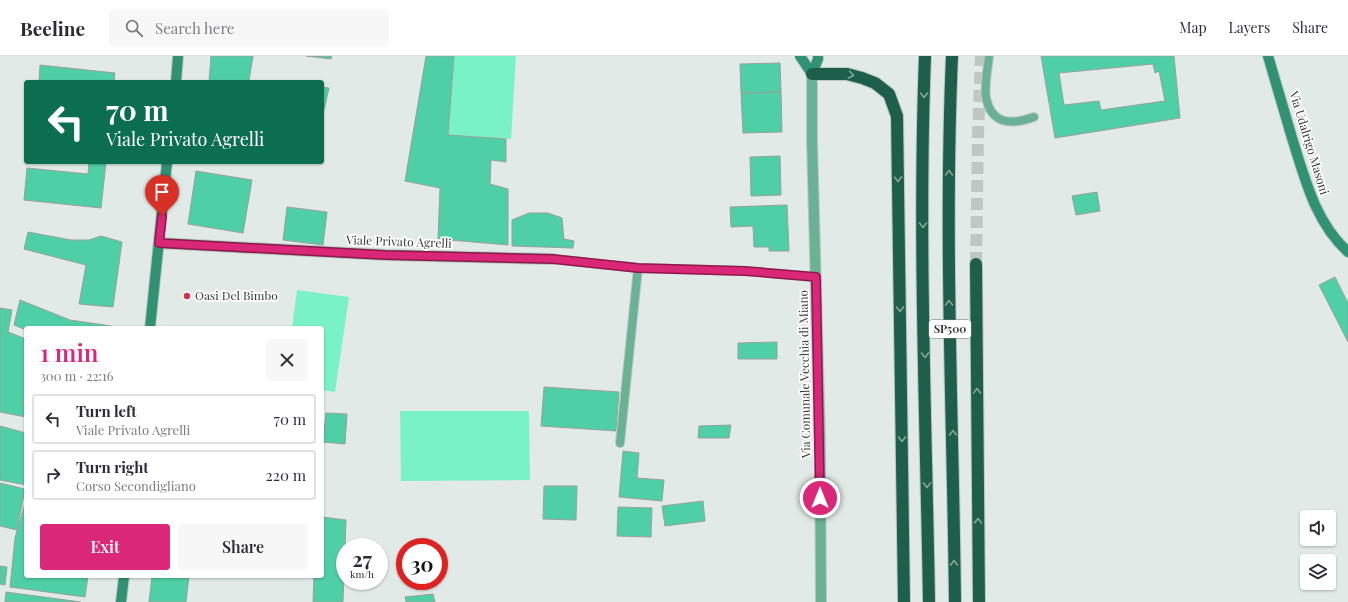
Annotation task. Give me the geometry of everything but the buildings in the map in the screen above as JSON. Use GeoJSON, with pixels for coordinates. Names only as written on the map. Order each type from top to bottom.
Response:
{"type":"FeatureCollection","features":[{"type":"Feature","properties":{"kind":"highway","name":"SP500"},"geometry":{"type":"LineString","coordinates":[[925,56],[923,110],[923,257],[929,602]]}},
{"type":"Feature","properties":{"kind":"highway","name":"SP500"},"geometry":{"type":"LineString","coordinates":[[952,56],[949,114],[948,254],[955,602]]}},
{"type":"Feature","properties":{"kind":"highway"},"geometry":{"type":"LineString","coordinates":[[812,74],[847,74],[875,83],[889,94],[897,116],[904,602]]}},
{"type":"Feature","properties":{"kind":"highway"},"geometry":{"type":"LineString","coordinates":[[976,264],[979,602]]}},
{"type":"Feature","properties":{"kind":"street"},"geometry":{"type":"LineString","coordinates":[[176,80],[178,56]]}},
{"type":"Feature","properties":{"kind":"street"},"geometry":{"type":"LineString","coordinates":[[800,56],[812,74]]}},
{"type":"Feature","properties":{"kind":"street","name":"Via Comunale Vecchia di Miano"},"geometry":{"type":"LineString","coordinates":[[818,56],[818,60],[812,74],[812,141],[820,439],[821,602]]}},
{"type":"Feature","properties":{"kind":"street","name":"Via Udalrigo Masoni"},"geometry":{"type":"LineString","coordinates":[[1268,56],[1307,187],[1317,211],[1328,230],[1348,252]]}},
{"type":"Feature","properties":{"kind":"street"},"geometry":{"type":"LineString","coordinates":[[150,326],[167,164]]}},
{"type":"Feature","properties":{"kind":"street","name":"Viale Privato Agrelli"},"geometry":{"type":"LineString","coordinates":[[159,243],[385,255],[553,259]]}},
{"type":"Feature","properties":{"kind":"street"},"geometry":{"type":"LineString","coordinates":[[121,602],[124,578]]}},
{"type":"Feature","properties":{"kind":"lane"},"geometry":{"type":"LineString","coordinates":[[989,56],[986,96],[990,109],[998,118],[1008,123],[1023,121],[1034,117]]}},
{"type":"Feature","properties":{"kind":"lane","name":"Viale Privato Agrelli"},"geometry":{"type":"LineString","coordinates":[[553,259],[638,268],[745,271],[816,277]]}},
{"type":"Feature","properties":{"kind":"lane"},"geometry":{"type":"LineString","coordinates":[[620,443],[638,268]]}},
{"type":"Feature","properties":{"kind":"green space"},"geometry":{"type":"Polygon","coordinates":[[[454,56],[516,56],[511,139],[448,135],[454,56]]]}},
{"type":"Feature","properties":{"kind":"green space"},"geometry":{"type":"Polygon","coordinates":[[[297,290],[349,297],[335,392],[324,390],[324,326],[292,326],[297,290]]]}},
{"type":"Feature","properties":{"kind":"green space"},"geometry":{"type":"Polygon","coordinates":[[[400,411],[529,411],[530,480],[401,481],[400,411]]]}},
{"type":"Feature","properties":{"kind":"tunnel"},"geometry":{"type":"LineString","coordinates":[[976,264],[981,56]]}},
{"type":"Feature","properties":{"kind":"place","name":"Oasi Del Bimbo"},"geometry":{"type":"Point","coordinates":[187,296]}},
{"type":"Feature","properties":{"kind":"route"},"geometry":{"type":"LineString","coordinates":[[162,216],[159,243],[385,255],[553,259],[638,268],[745,271],[816,277],[820,498]]}}]}
